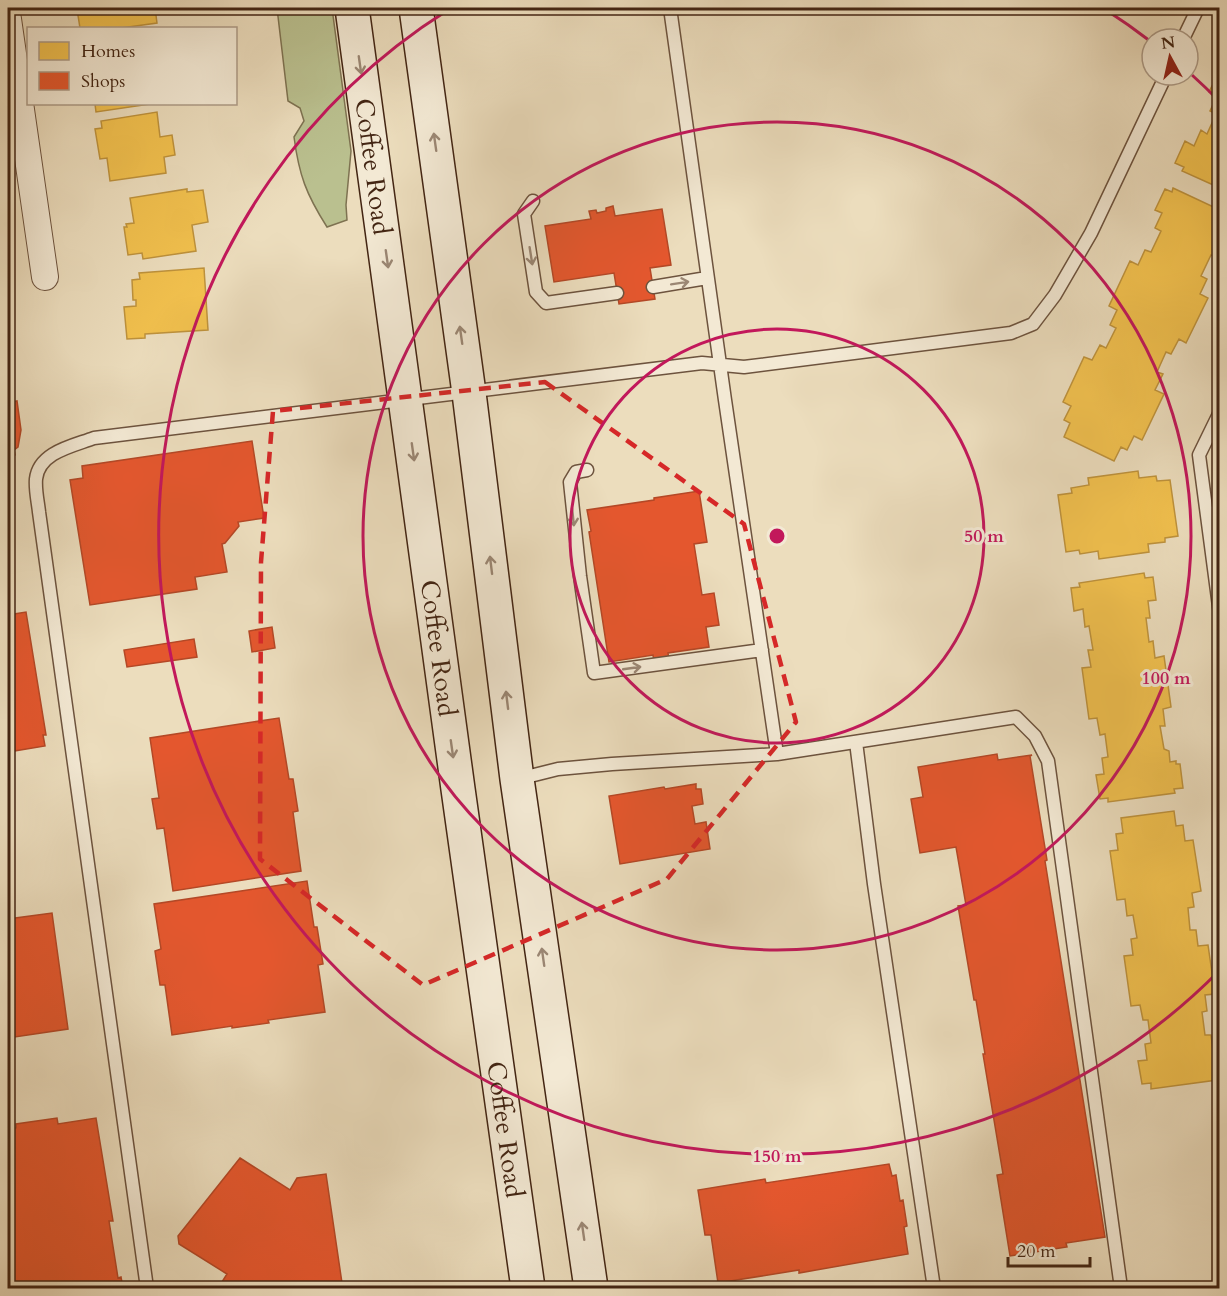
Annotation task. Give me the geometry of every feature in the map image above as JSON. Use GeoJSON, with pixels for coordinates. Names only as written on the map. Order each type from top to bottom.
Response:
{"type":"FeatureCollection","features":[{"type":"Feature","properties":{"kind":"main road","name":"Coffee Road"},"geometry":{"type":"LineString","coordinates":[[352,8],[459,801],[528,1288]]}},
{"type":"Feature","properties":{"kind":"main road"},"geometry":{"type":"LineString","coordinates":[[416,8],[469,393],[517,779],[591,1288]]}},
{"type":"Feature","properties":{"kind":"street"},"geometry":{"type":"LineString","coordinates":[[8,18],[45,277]]}},
{"type":"Feature","properties":{"kind":"lane"},"geometry":{"type":"LineString","coordinates":[[670,8],[707,279],[777,754]]}},
{"type":"Feature","properties":{"kind":"lane"},"geometry":{"type":"LineString","coordinates":[[1189,27],[1198,8]]}},
{"type":"Feature","properties":{"kind":"lane"},"geometry":{"type":"LineString","coordinates":[[147,1288],[39,512],[36,479],[41,464],[60,451],[94,438],[702,363],[744,367],[1011,333],[1033,324],[1055,295],[1091,233],[1160,87]]}},
{"type":"Feature","properties":{"kind":"lane"},"geometry":{"type":"LineString","coordinates":[[533,201],[524,214],[536,292],[546,303],[617,293]]}},
{"type":"Feature","properties":{"kind":"lane"},"geometry":{"type":"LineString","coordinates":[[653,287],[707,279]]}},
{"type":"Feature","properties":{"kind":"lane"},"geometry":{"type":"LineString","coordinates":[[1220,412],[1199,455],[1220,614]]}},
{"type":"Feature","properties":{"kind":"lane"},"geometry":{"type":"LineString","coordinates":[[587,470],[576,472],[570,482],[594,673],[762,650]]}},
{"type":"Feature","properties":{"kind":"lane"},"geometry":{"type":"LineString","coordinates":[[517,779],[558,770],[612,764],[777,754],[1016,717],[1035,736],[1048,761],[1121,1288]]}},
{"type":"Feature","properties":{"kind":"lane"},"geometry":{"type":"LineString","coordinates":[[856,742],[880,929],[934,1288]]}},
{"type":"Feature","properties":{"kind":"highlighted area"},"geometry":{"type":"Polygon","coordinates":[[[545,382],[744,524],[796,722],[667,879],[423,985],[260,859],[261,562],[273,411],[545,382]]]}},
{"type":"Feature","properties":{"kind":"green space"},"geometry":{"type":"Polygon","coordinates":[[[277,8],[332,8],[351,151],[346,205],[347,220],[327,227],[304,184],[298,162],[294,137],[304,121],[300,108],[288,101],[277,8]]]}},
{"type":"Feature","properties":{"kind":"building: Homes"},"geometry":{"type":"Polygon","coordinates":[[[155,8],[157,23],[128,27],[80,27],[77,9],[155,8]]]}},
{"type":"Feature","properties":{"kind":"building: Homes"},"geometry":{"type":"Polygon","coordinates":[[[1220,70],[1220,188],[1182,171],[1184,167],[1175,163],[1185,141],[1194,146],[1201,130],[1207,134],[1216,114],[1210,111],[1217,96],[1209,92],[1220,70]]]}},
{"type":"Feature","properties":{"kind":"building: Homes"},"geometry":{"type":"Polygon","coordinates":[[[95,105],[143,105],[96,112],[95,105]]]}},
{"type":"Feature","properties":{"kind":"building: Homes"},"geometry":{"type":"Polygon","coordinates":[[[157,112],[160,137],[172,135],[175,155],[164,157],[166,173],[110,181],[107,158],[100,159],[95,129],[102,128],[101,121],[157,112]]]}},
{"type":"Feature","properties":{"kind":"building: Homes"},"geometry":{"type":"Polygon","coordinates":[[[1173,188],[1220,210],[1220,251],[1216,257],[1211,255],[1201,276],[1207,279],[1200,294],[1208,298],[1186,343],[1179,339],[1171,354],[1166,352],[1157,372],[1163,374],[1155,390],[1164,394],[1142,440],[1134,436],[1127,450],[1121,447],[1114,461],[1064,437],[1070,423],[1064,420],[1071,406],[1063,402],[1084,357],[1092,360],[1100,345],[1106,348],[1116,328],[1110,325],[1117,310],[1109,306],[1130,261],[1138,265],[1145,250],[1151,252],[1161,231],[1155,228],[1162,213],[1155,210],[1165,189],[1172,192],[1173,188]]]}},
{"type":"Feature","properties":{"kind":"building: Homes"},"geometry":{"type":"Polygon","coordinates":[[[187,189],[187,192],[203,190],[208,222],[192,225],[196,251],[143,259],[142,253],[128,255],[124,227],[127,227],[126,224],[134,223],[130,198],[187,189]]]}},
{"type":"Feature","properties":{"kind":"building: Homes"},"geometry":{"type":"Polygon","coordinates":[[[204,268],[208,330],[145,334],[145,338],[127,339],[124,307],[136,306],[136,300],[133,300],[132,280],[140,279],[139,273],[204,268]]]}},
{"type":"Feature","properties":{"kind":"building: Homes"},"geometry":{"type":"Polygon","coordinates":[[[1138,471],[1139,478],[1156,476],[1157,481],[1170,480],[1178,536],[1165,538],[1165,542],[1148,544],[1149,552],[1099,559],[1098,551],[1080,554],[1079,550],[1066,552],[1058,495],[1072,493],[1071,488],[1089,485],[1088,478],[1138,471]]]}},
{"type":"Feature","properties":{"kind":"building: Homes"},"geometry":{"type":"Polygon","coordinates":[[[1144,573],[1145,578],[1153,577],[1156,600],[1148,601],[1150,618],[1146,618],[1149,642],[1153,641],[1155,658],[1164,656],[1171,707],[1163,709],[1165,726],[1160,726],[1164,749],[1169,751],[1170,762],[1176,761],[1176,764],[1180,764],[1183,788],[1174,789],[1175,793],[1108,802],[1108,798],[1100,799],[1096,775],[1104,774],[1102,758],[1108,757],[1105,734],[1100,735],[1097,718],[1089,719],[1082,668],[1091,667],[1088,650],[1093,650],[1089,626],[1085,627],[1083,609],[1074,611],[1071,588],[1080,587],[1079,583],[1144,573]]]}},
{"type":"Feature","properties":{"kind":"building: Homes"},"geometry":{"type":"Polygon","coordinates":[[[1174,811],[1176,826],[1183,825],[1185,841],[1193,840],[1201,891],[1192,893],[1194,907],[1188,908],[1190,930],[1196,930],[1198,946],[1208,945],[1215,994],[1205,995],[1207,1011],[1202,1012],[1205,1035],[1211,1035],[1213,1051],[1220,1050],[1220,1073],[1216,1074],[1217,1080],[1151,1089],[1151,1083],[1142,1084],[1138,1061],[1147,1060],[1145,1044],[1151,1043],[1148,1020],[1143,1020],[1140,1005],[1131,1006],[1124,956],[1133,955],[1131,939],[1137,938],[1133,915],[1127,916],[1125,899],[1117,900],[1110,851],[1118,850],[1116,834],[1123,833],[1121,818],[1174,811]]]}},
{"type":"Feature","properties":{"kind":"building: Shops"},"geometry":{"type":"Polygon","coordinates":[[[613,206],[615,216],[662,209],[671,265],[650,268],[655,299],[619,304],[614,273],[554,282],[545,226],[591,219],[589,211],[596,210],[597,213],[613,206]]]}},
{"type":"Feature","properties":{"kind":"building: Shops"},"geometry":{"type":"Polygon","coordinates":[[[11,394],[12,402],[17,401],[21,430],[18,447],[14,450],[15,455],[8,460],[8,395],[11,394]]]}},
{"type":"Feature","properties":{"kind":"building: Shops"},"geometry":{"type":"Polygon","coordinates":[[[252,441],[264,518],[238,522],[239,526],[222,544],[227,572],[195,577],[197,589],[90,605],[70,480],[83,478],[82,466],[252,441]]]}},
{"type":"Feature","properties":{"kind":"building: Shops"},"geometry":{"type":"Polygon","coordinates":[[[8,464],[14,499],[8,500],[8,464]]]}},
{"type":"Feature","properties":{"kind":"building: Shops"},"geometry":{"type":"Polygon","coordinates":[[[699,491],[707,542],[694,544],[702,595],[714,593],[719,625],[706,627],[709,647],[668,653],[669,660],[654,662],[653,655],[609,662],[587,510],[699,491]]]}},
{"type":"Feature","properties":{"kind":"building: Shops"},"geometry":{"type":"Polygon","coordinates":[[[26,612],[46,735],[43,735],[45,746],[8,752],[8,615],[26,612]]]}},
{"type":"Feature","properties":{"kind":"building: Shops"},"geometry":{"type":"Polygon","coordinates":[[[272,627],[275,648],[252,652],[249,631],[272,627]]]}},
{"type":"Feature","properties":{"kind":"building: Shops"},"geometry":{"type":"Polygon","coordinates":[[[194,639],[197,657],[127,667],[124,650],[194,639]]]}},
{"type":"Feature","properties":{"kind":"building: Shops"},"geometry":{"type":"Polygon","coordinates":[[[279,718],[289,779],[293,779],[298,811],[293,812],[301,871],[173,891],[164,828],[157,829],[152,799],[159,798],[150,738],[279,718]]]}},
{"type":"Feature","properties":{"kind":"building: Shops"},"geometry":{"type":"Polygon","coordinates":[[[997,754],[998,760],[1032,755],[1030,756],[1047,860],[1045,861],[1105,1237],[1066,1243],[1067,1247],[1010,1256],[997,1175],[1003,1174],[976,1000],[974,1000],[958,906],[966,905],[956,847],[920,853],[911,799],[923,797],[918,767],[997,754]]]}},
{"type":"Feature","properties":{"kind":"building: Shops"},"geometry":{"type":"Polygon","coordinates":[[[696,784],[696,789],[701,789],[703,804],[692,806],[695,824],[706,822],[710,849],[620,864],[609,796],[696,784]]]}},
{"type":"Feature","properties":{"kind":"building: Shops"},"geometry":{"type":"Polygon","coordinates":[[[307,881],[314,927],[317,927],[323,964],[318,965],[325,1012],[268,1020],[269,1023],[172,1035],[165,985],[160,985],[155,951],[161,949],[154,904],[307,881]]]}},
{"type":"Feature","properties":{"kind":"building: Shops"},"geometry":{"type":"Polygon","coordinates":[[[52,913],[68,1029],[8,1038],[8,919],[52,913]]]}},
{"type":"Feature","properties":{"kind":"building: Shops"},"geometry":{"type":"Polygon","coordinates":[[[57,1118],[58,1124],[96,1118],[113,1221],[109,1221],[118,1278],[121,1277],[123,1288],[8,1288],[8,1130],[16,1128],[16,1124],[57,1118]]]}},
{"type":"Feature","properties":{"kind":"building: Shops"},"geometry":{"type":"Polygon","coordinates":[[[240,1158],[290,1190],[297,1178],[326,1174],[342,1283],[337,1288],[221,1288],[220,1285],[227,1274],[179,1244],[178,1236],[240,1158]]]}},
{"type":"Feature","properties":{"kind":"building: Shops"},"geometry":{"type":"Polygon","coordinates":[[[889,1164],[892,1176],[896,1175],[900,1201],[903,1200],[908,1254],[799,1273],[799,1270],[718,1283],[711,1235],[705,1235],[698,1190],[765,1179],[766,1183],[889,1164]]]}}]}
